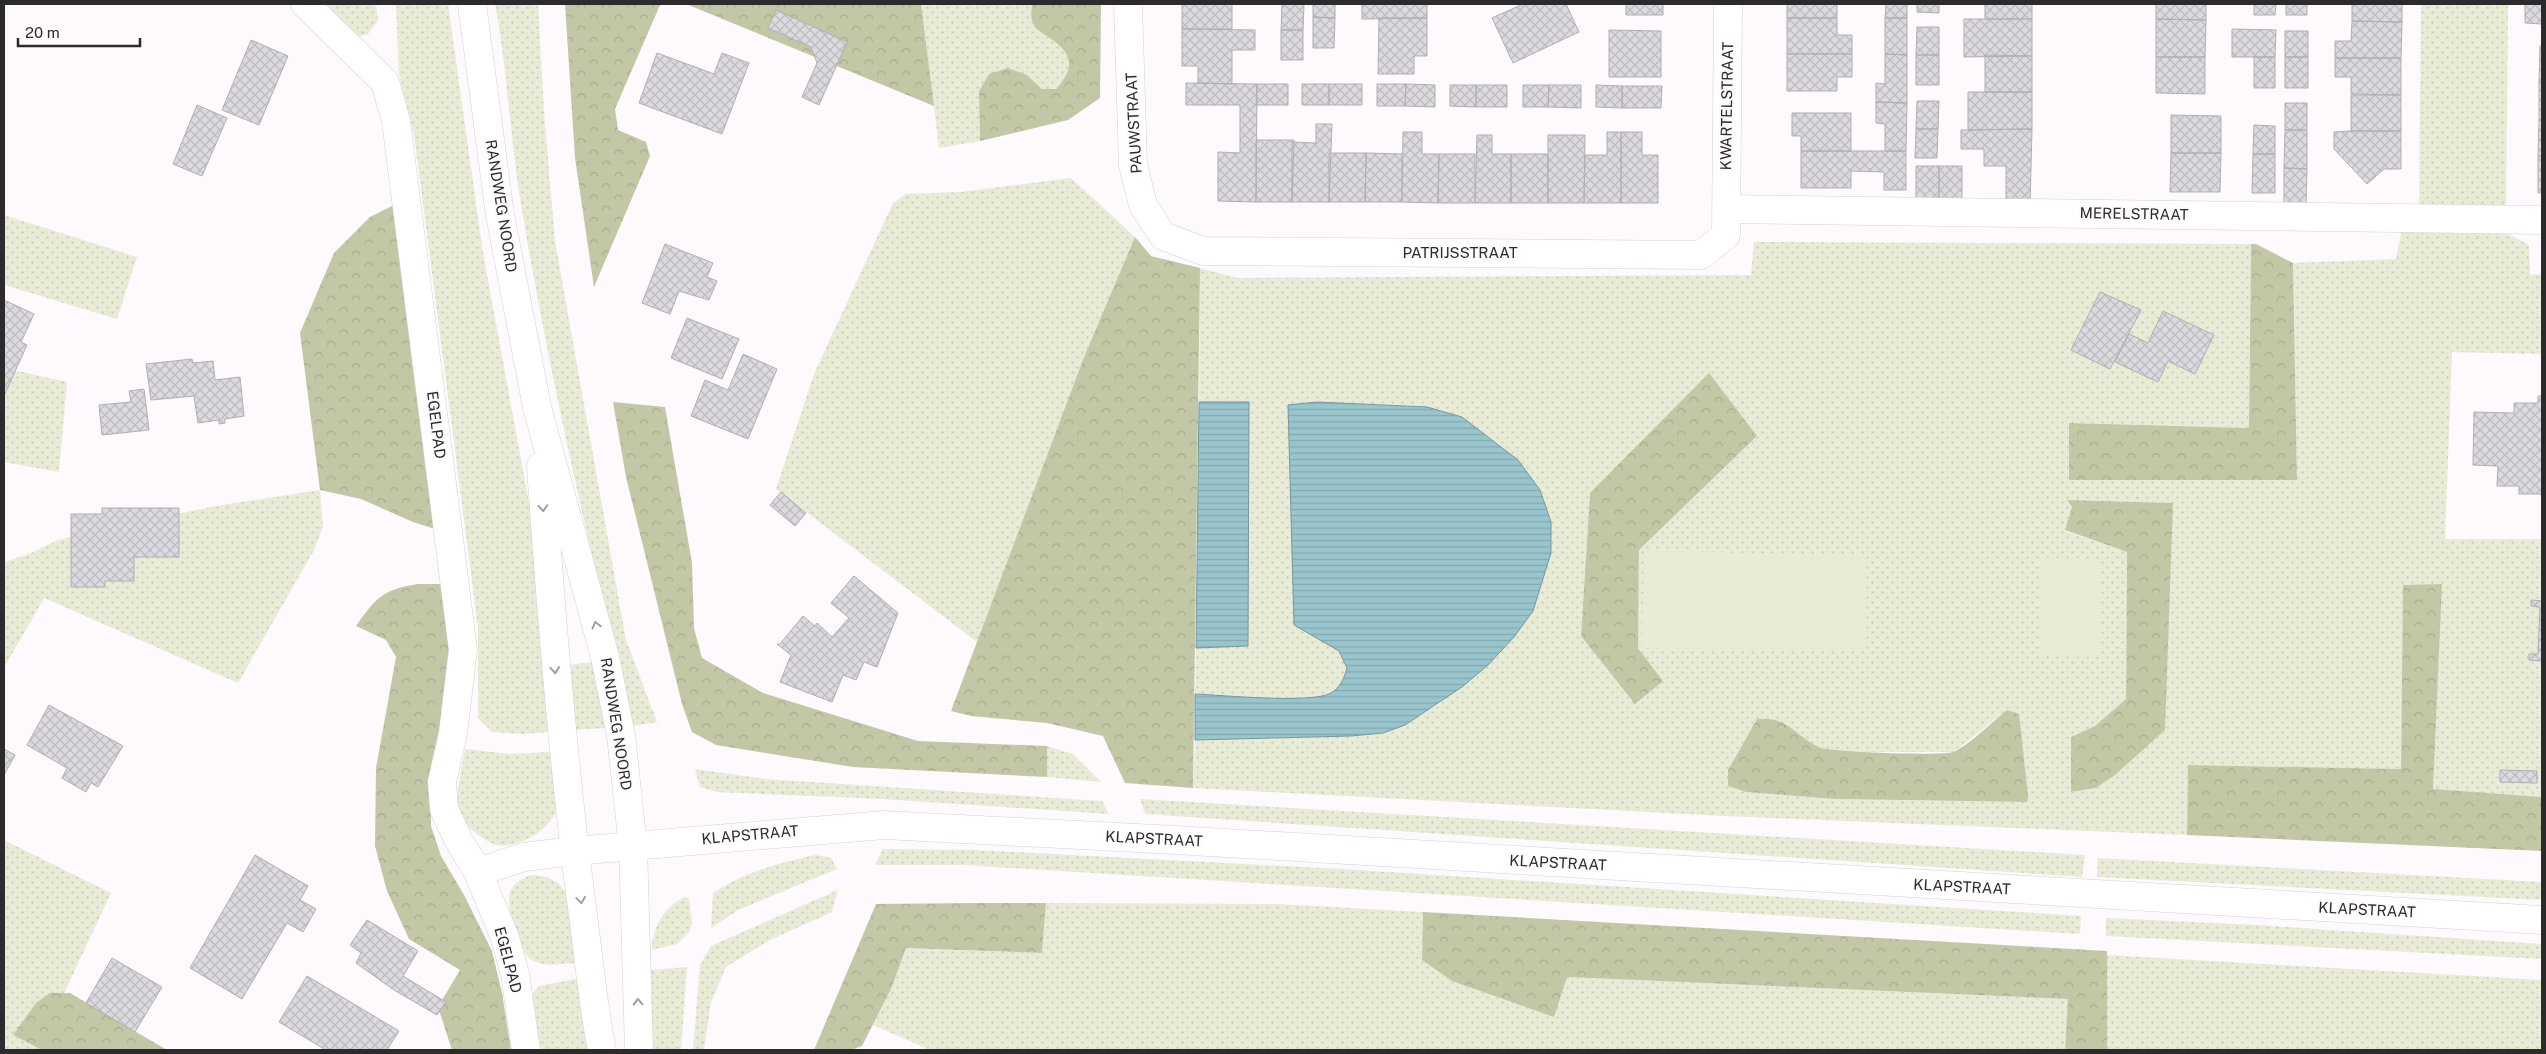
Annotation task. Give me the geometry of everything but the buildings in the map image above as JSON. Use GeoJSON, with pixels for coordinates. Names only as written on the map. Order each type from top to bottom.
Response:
{"type":"FeatureCollection","features":[{"type":"Feature","properties":{"kind":"street","name":"EGELPAD"},"geometry":{"type":"LineString","coordinates":[[305,4],[385,82],[396,121],[463,650],[453,733],[442,782],[444,809],[459,841],[478,872],[504,938],[515,974],[526,1050]]}},
{"type":"Feature","properties":{"kind":"street","name":"RANDWEG NOORD"},"geometry":{"type":"LineString","coordinates":[[472,4],[500,215],[537,407],[605,657],[621,736],[633,846],[639,1050]]}},
{"type":"Feature","properties":{"kind":"street","name":"PAUWSTRAAT"},"geometry":{"type":"LineString","coordinates":[[1128,4],[1133,165],[1143,205],[1163,236]]}},
{"type":"Feature","properties":{"kind":"street","name":"KWARTELSTRAAT"},"geometry":{"type":"LineString","coordinates":[[1726,209],[1728,4]]}},
{"type":"Feature","properties":{"kind":"street","name":"PATRIJSSTRAAT"},"geometry":{"type":"LineString","coordinates":[[1163,236],[1204,251],[1701,255],[1726,235],[1726,209]]}},
{"type":"Feature","properties":{"kind":"street","name":"MERELSTRAAT"},"geometry":{"type":"LineString","coordinates":[[1726,209],[2542,220]]}},
{"type":"Feature","properties":{"kind":"street","name":"RANDWEG NOORD"},"geometry":{"type":"LineString","coordinates":[[537,407],[552,633],[574,851],[602,1050]]}},
{"type":"Feature","properties":{"kind":"street","name":"KLAPSTRAAT"},"geometry":{"type":"LineString","coordinates":[[574,851],[884,825],[1175,840],[2542,920]]}},
{"type":"Feature","properties":{"kind":"street"},"geometry":{"type":"LineString","coordinates":[[478,872],[524,857],[574,851]]}},
{"type":"Feature","properties":{"kind":"green space"},"geometry":{"type":"Polygon","coordinates":[[[318,4],[376,4],[378,20],[368,34],[358,37],[318,4]]]}},
{"type":"Feature","properties":{"kind":"green space"},"geometry":{"type":"Polygon","coordinates":[[[396,4],[448,4],[483,253],[534,530],[537,605],[550,732],[522,734],[492,732],[478,718],[478,627],[414,135],[399,75],[396,4]]]}},
{"type":"Feature","properties":{"kind":"green space"},"geometry":{"type":"Polygon","coordinates":[[[495,4],[538,4],[544,112],[555,241],[626,640],[657,722],[633,726],[586,529],[531,265],[520,198],[503,52],[495,4]]]}},
{"type":"Feature","properties":{"kind":"green space"},"geometry":{"type":"Polygon","coordinates":[[[565,4],[663,4],[660,5],[615,109],[618,130],[646,142],[650,156],[594,287],[575,158],[565,4]]]}},
{"type":"Feature","properties":{"kind":"green space"},"geometry":{"type":"Polygon","coordinates":[[[686,4],[921,4],[934,106],[686,4]]]}},
{"type":"Feature","properties":{"kind":"green space"},"geometry":{"type":"Polygon","coordinates":[[[921,4],[1032,4],[1033,24],[1062,48],[1069,60],[1067,73],[1056,89],[1042,89],[1027,75],[979,91],[980,141],[939,148],[921,4]]]}},
{"type":"Feature","properties":{"kind":"green space"},"geometry":{"type":"Polygon","coordinates":[[[1032,4],[1101,4],[1100,98],[1068,120],[980,141],[979,91],[989,74],[1008,68],[1027,75],[1042,89],[1056,89],[1067,73],[1069,60],[1062,48],[1033,24],[1032,4]]]}},
{"type":"Feature","properties":{"kind":"green space"},"geometry":{"type":"Polygon","coordinates":[[[2421,4],[2508,4],[2506,207],[2419,207],[2421,4]]]}},
{"type":"Feature","properties":{"kind":"green space"},"geometry":{"type":"Polygon","coordinates":[[[1071,178],[1135,237],[1084,357],[977,642],[776,489],[814,374],[893,203],[906,194],[960,192],[1071,178]]]}},
{"type":"Feature","properties":{"kind":"green space"},"geometry":{"type":"Polygon","coordinates":[[[398,203],[441,531],[413,522],[361,499],[320,490],[300,333],[334,253],[370,217],[398,203]]]}},
{"type":"Feature","properties":{"kind":"green space"},"geometry":{"type":"Polygon","coordinates":[[[4,215],[137,257],[117,319],[4,285],[4,215]]]}},
{"type":"Feature","properties":{"kind":"green space"},"geometry":{"type":"Polygon","coordinates":[[[2402,228],[2499,229],[2529,245],[2530,274],[2542,275],[2542,354],[2452,352],[2445,539],[2542,539],[2542,797],[2433,790],[2441,584],[2403,586],[2401,769],[2188,765],[2187,835],[1725,816],[1193,788],[1195,740],[1351,736],[1436,706],[1488,665],[1514,637],[1533,611],[1551,553],[1551,522],[1540,490],[1518,460],[1462,417],[1427,407],[1317,402],[1294,625],[1339,651],[1347,668],[1343,679],[1340,685],[1331,693],[1305,698],[1195,694],[1196,648],[1248,646],[1249,402],[1199,402],[1200,268],[1238,278],[1751,275],[1754,242],[2251,244],[2249,428],[2070,423],[2069,480],[2297,480],[2293,263],[2396,259],[2402,228]],[[1757,436],[1590,493],[1581,636],[1663,681],[1638,648],[1639,550],[1757,436]],[[2068,500],[2072,507],[2065,531],[2127,552],[2126,699],[2095,726],[2071,737],[2071,792],[2096,788],[2115,775],[2173,503],[2068,500]],[[2007,710],[1954,752],[1842,752],[1822,749],[1805,740],[1785,724],[1757,719],[1728,770],[1729,786],[1746,792],[1835,799],[2027,802],[2007,710]]]}},
{"type":"Feature","properties":{"kind":"green space"},"geometry":{"type":"Polygon","coordinates":[[[1135,237],[1151,256],[1200,268],[1193,788],[1125,783],[1103,736],[1047,723],[971,716],[951,711],[1084,357],[1135,237]]]}},
{"type":"Feature","properties":{"kind":"green space"},"geometry":{"type":"Polygon","coordinates":[[[2251,244],[2256,244],[2293,263],[2297,480],[2069,480],[2069,423],[2249,428],[2251,244]]]}},
{"type":"Feature","properties":{"kind":"green space"},"geometry":{"type":"Polygon","coordinates":[[[4,368],[67,382],[59,472],[4,462],[4,368]]]}},
{"type":"Feature","properties":{"kind":"green space"},"geometry":{"type":"Polygon","coordinates":[[[1709,373],[1757,436],[1639,550],[1638,648],[1663,681],[1635,704],[1581,636],[1590,493],[1709,373]]]}},
{"type":"Feature","properties":{"kind":"green space"},"geometry":{"type":"Polygon","coordinates":[[[613,402],[665,407],[692,563],[694,628],[702,658],[763,693],[918,741],[1047,746],[1047,777],[853,767],[716,745],[692,732],[682,704],[626,477],[613,402]]]}},
{"type":"Feature","properties":{"kind":"green space"},"geometry":{"type":"Polygon","coordinates":[[[320,490],[323,527],[314,550],[238,683],[44,598],[4,668],[4,562],[29,554],[58,540],[105,529],[216,506],[320,490]]]}},
{"type":"Feature","properties":{"kind":"green space"},"geometry":{"type":"Polygon","coordinates":[[[2067,500],[2173,503],[2165,730],[2115,775],[2096,788],[2071,792],[2071,737],[2095,726],[2126,699],[2127,552],[2065,530],[2072,507],[2067,500]]]}},
{"type":"Feature","properties":{"kind":"green space"},"geometry":{"type":"Polygon","coordinates":[[[1644,551],[1865,555],[1864,651],[1642,648],[1644,551]]]}},
{"type":"Feature","properties":{"kind":"green space"},"geometry":{"type":"Polygon","coordinates":[[[2042,558],[2100,559],[2099,657],[2041,656],[2042,558]]]}},
{"type":"Feature","properties":{"kind":"green space"},"geometry":{"type":"Polygon","coordinates":[[[418,584],[447,584],[451,670],[431,799],[431,826],[441,856],[464,895],[492,951],[502,993],[511,1050],[452,1050],[438,1007],[460,970],[409,939],[387,891],[375,846],[376,768],[396,657],[386,640],[356,626],[369,608],[381,596],[396,589],[418,584]]]}},
{"type":"Feature","properties":{"kind":"green space"},"geometry":{"type":"Polygon","coordinates":[[[2442,584],[2433,789],[2542,797],[2542,851],[2187,835],[2188,765],[2401,769],[2403,585],[2442,584]]]}},
{"type":"Feature","properties":{"kind":"green space"},"geometry":{"type":"Polygon","coordinates":[[[591,662],[594,665],[606,728],[574,730],[569,665],[591,662]]]}},
{"type":"Feature","properties":{"kind":"green space"},"geometry":{"type":"Polygon","coordinates":[[[2007,710],[2019,714],[2028,796],[2027,802],[1835,799],[1746,792],[1728,786],[1728,770],[1757,719],[1768,719],[1784,724],[1821,748],[1909,754],[1944,753],[1953,752],[1964,746],[2007,710]]]}},
{"type":"Feature","properties":{"kind":"green space"},"geometry":{"type":"Polygon","coordinates":[[[1047,746],[1073,754],[1101,782],[1047,777],[1047,746]]]}},
{"type":"Feature","properties":{"kind":"green space"},"geometry":{"type":"Polygon","coordinates":[[[465,749],[509,754],[552,752],[556,789],[556,810],[553,818],[530,838],[510,845],[501,846],[493,844],[475,833],[459,819],[457,794],[465,749]]]}},
{"type":"Feature","properties":{"kind":"green space"},"geometry":{"type":"Polygon","coordinates":[[[695,769],[765,779],[1102,801],[1109,814],[882,799],[717,792],[700,787],[695,769]]]}},
{"type":"Feature","properties":{"kind":"green space"},"geometry":{"type":"Polygon","coordinates":[[[1140,799],[2085,855],[2082,877],[1145,814],[1140,799]]]}},
{"type":"Feature","properties":{"kind":"green space"},"geometry":{"type":"Polygon","coordinates":[[[4,840],[111,893],[64,993],[50,993],[13,1035],[42,1050],[4,1050],[4,840]]]}},
{"type":"Feature","properties":{"kind":"green space"},"geometry":{"type":"Polygon","coordinates":[[[883,849],[975,850],[1342,869],[2081,916],[2080,934],[963,865],[875,865],[883,849]]]}},
{"type":"Feature","properties":{"kind":"green space"},"geometry":{"type":"Polygon","coordinates":[[[816,855],[831,858],[837,869],[738,910],[711,928],[713,893],[737,879],[762,869],[816,855]]]}},
{"type":"Feature","properties":{"kind":"green space"},"geometry":{"type":"Polygon","coordinates":[[[2098,858],[2542,882],[2542,900],[2097,877],[2098,858]]]}},
{"type":"Feature","properties":{"kind":"green space"},"geometry":{"type":"Polygon","coordinates":[[[532,875],[552,879],[567,893],[578,963],[551,965],[536,962],[528,957],[523,949],[511,913],[509,897],[515,884],[532,875]]]}},
{"type":"Feature","properties":{"kind":"green space"},"geometry":{"type":"Polygon","coordinates":[[[838,890],[832,912],[768,941],[726,967],[711,1002],[704,1050],[693,1050],[700,965],[711,946],[838,890]]]}},
{"type":"Feature","properties":{"kind":"green space"},"geometry":{"type":"Polygon","coordinates":[[[685,897],[689,899],[692,922],[690,931],[677,944],[652,950],[654,934],[665,912],[685,897]]]}},
{"type":"Feature","properties":{"kind":"green space"},"geometry":{"type":"Polygon","coordinates":[[[1046,903],[1277,904],[1423,912],[1422,948],[1554,1017],[1566,977],[2069,999],[2065,1050],[930,1050],[873,1025],[891,989],[906,948],[1042,953],[1046,903]]]}},
{"type":"Feature","properties":{"kind":"green space"},"geometry":{"type":"Polygon","coordinates":[[[1046,903],[1042,953],[906,948],[891,989],[862,1046],[851,1050],[814,1050],[876,904],[1046,903]]]}},
{"type":"Feature","properties":{"kind":"green space"},"geometry":{"type":"Polygon","coordinates":[[[1423,912],[2107,951],[2107,1050],[2065,1050],[2068,999],[1567,977],[1554,1017],[1452,981],[1422,960],[1423,912]]]}},
{"type":"Feature","properties":{"kind":"green space"},"geometry":{"type":"Polygon","coordinates":[[[2106,918],[2257,925],[2542,944],[2542,959],[2106,936],[2106,918]]]}},
{"type":"Feature","properties":{"kind":"green space"},"geometry":{"type":"Polygon","coordinates":[[[2107,955],[2542,980],[2542,1050],[2107,1050],[2107,955]]]}},
{"type":"Feature","properties":{"kind":"green space"},"geometry":{"type":"Polygon","coordinates":[[[687,967],[681,1050],[652,1050],[651,970],[687,967]]]}},
{"type":"Feature","properties":{"kind":"green space"},"geometry":{"type":"Polygon","coordinates":[[[580,978],[589,1050],[536,1050],[528,999],[539,986],[580,978]]]}},
{"type":"Feature","properties":{"kind":"green space"},"geometry":{"type":"Polygon","coordinates":[[[50,993],[70,993],[167,1050],[42,1050],[13,1035],[36,1003],[50,993]]]}},
{"type":"Feature","properties":{"kind":"water"},"geometry":{"type":"Polygon","coordinates":[[[1199,402],[1249,402],[1248,646],[1196,648],[1199,402]]]}},
{"type":"Feature","properties":{"kind":"water"},"geometry":{"type":"Polygon","coordinates":[[[1317,402],[1427,407],[1462,417],[1518,460],[1540,490],[1551,522],[1551,553],[1533,611],[1514,637],[1488,665],[1462,687],[1405,725],[1383,733],[1351,736],[1195,740],[1195,694],[1286,698],[1321,696],[1334,691],[1340,685],[1345,675],[1347,668],[1339,651],[1294,625],[1288,405],[1317,402]]]}}]}
